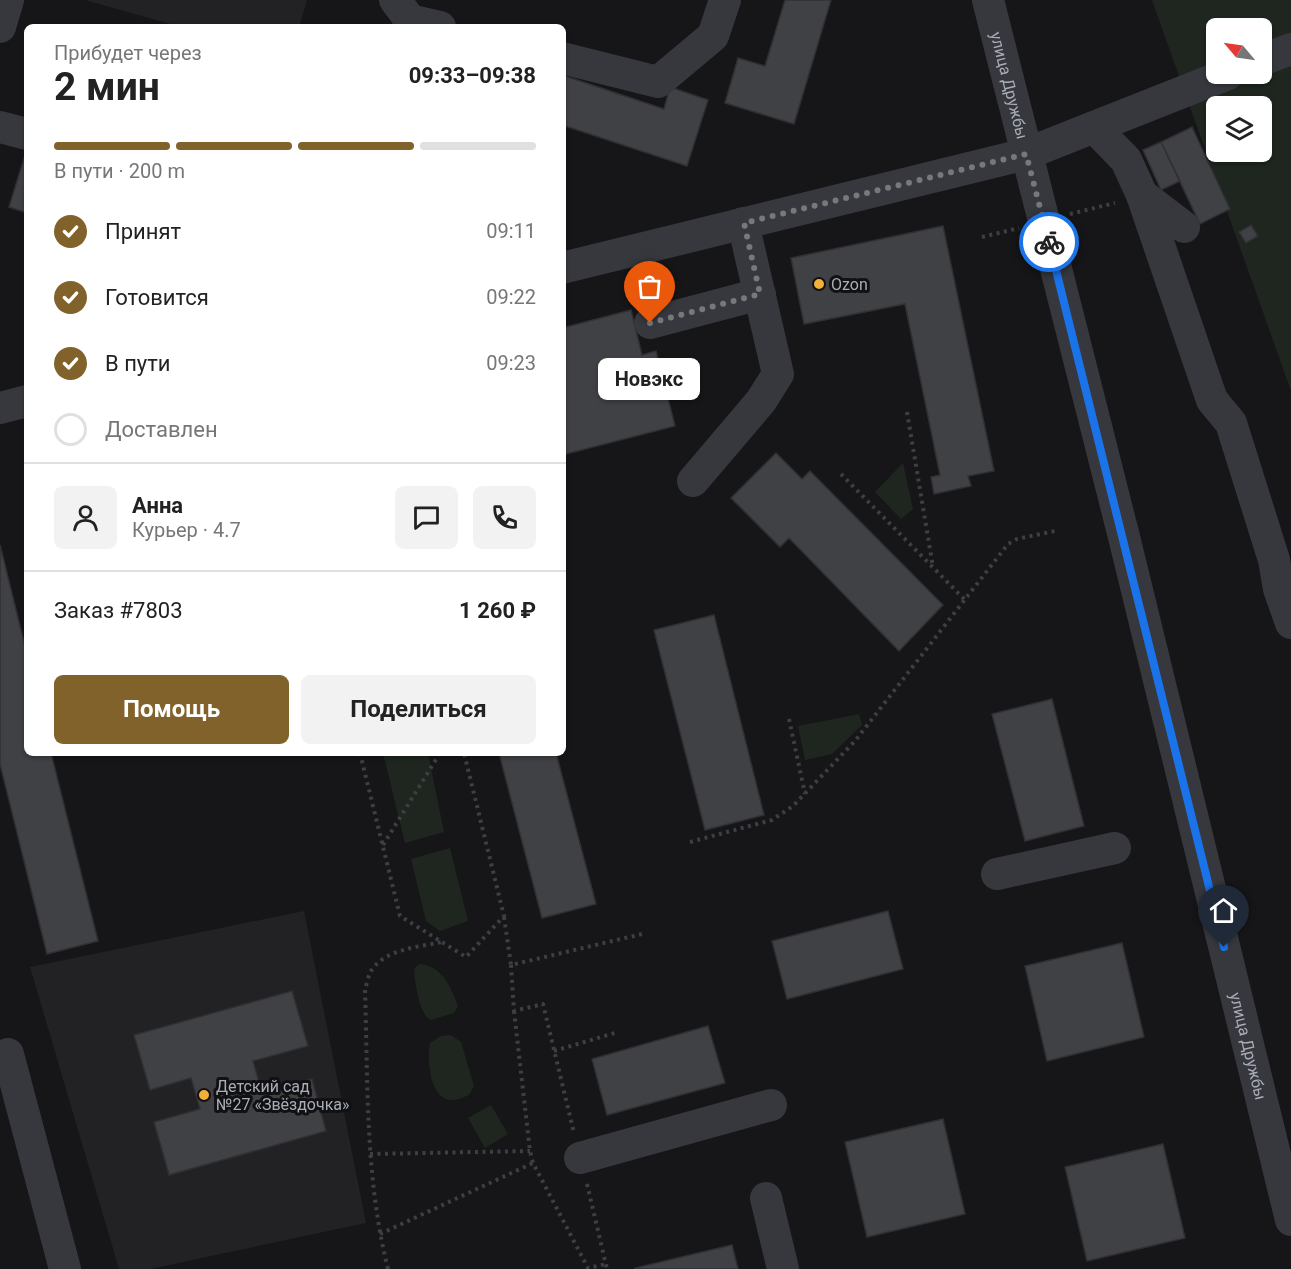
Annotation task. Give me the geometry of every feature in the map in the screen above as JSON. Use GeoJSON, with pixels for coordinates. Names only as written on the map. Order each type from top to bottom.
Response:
{"type":"FeatureCollection","features":[{"type":"Feature","properties":{"kind":"street"},"geometry":{"type":"LineString","coordinates":[[0,27],[8,0]]}},
{"type":"Feature","properties":{"kind":"street"},"geometry":{"type":"LineString","coordinates":[[566,59],[658,82],[713,36],[725,0]]}},
{"type":"Feature","properties":{"kind":"street","name":"улица Дружбы"},"geometry":{"type":"LineString","coordinates":[[988,0],[1124,537],[1291,1220]]}},
{"type":"Feature","properties":{"kind":"street"},"geometry":{"type":"LineString","coordinates":[[1272,56],[1291,48]]}},
{"type":"Feature","properties":{"kind":"street"},"geometry":{"type":"LineString","coordinates":[[566,267],[1026,154],[1206,83]]}},
{"type":"Feature","properties":{"kind":"street"},"geometry":{"type":"LineString","coordinates":[[0,127],[24,133]]}},
{"type":"Feature","properties":{"kind":"street"},"geometry":{"type":"LineString","coordinates":[[1094,127],[1126,160],[1142,195],[1212,400],[1232,423],[1283,560],[1279,589],[1291,623]]}},
{"type":"Feature","properties":{"kind":"street"},"geometry":{"type":"LineString","coordinates":[[1142,195],[1185,226]]}},
{"type":"Feature","properties":{"kind":"street"},"geometry":{"type":"LineString","coordinates":[[693,481],[761,401],[778,374],[744,223]]}},
{"type":"Feature","properties":{"kind":"street"},"geometry":{"type":"LineString","coordinates":[[650,323],[760,294]]}},
{"type":"Feature","properties":{"kind":"street"},"geometry":{"type":"LineString","coordinates":[[0,408],[24,402]]}},
{"type":"Feature","properties":{"kind":"street"},"geometry":{"type":"LineString","coordinates":[[997,874],[1115,848]]}},
{"type":"Feature","properties":{"kind":"street"},"geometry":{"type":"LineString","coordinates":[[0,1057],[8,1054],[64,1269]]}},
{"type":"Feature","properties":{"kind":"street"},"geometry":{"type":"LineString","coordinates":[[580,1158],[771,1105]]}},
{"type":"Feature","properties":{"kind":"street"},"geometry":{"type":"LineString","coordinates":[[766,1198],[783,1269]]}},
{"type":"Feature","properties":{"kind":"path"},"geometry":{"type":"LineString","coordinates":[[907,412],[933,567]]}},
{"type":"Feature","properties":{"kind":"path"},"geometry":{"type":"LineString","coordinates":[[841,474],[965,600]]}},
{"type":"Feature","properties":{"kind":"path"},"geometry":{"type":"LineString","coordinates":[[690,842],[772,820],[793,806],[855,741],[1008,544],[1017,539],[1055,531]]}},
{"type":"Feature","properties":{"kind":"path"},"geometry":{"type":"LineString","coordinates":[[789,719],[805,794]]}},
{"type":"Feature","properties":{"kind":"path"},"geometry":{"type":"LineString","coordinates":[[361,756],[400,916],[466,957],[504,916]]}},
{"type":"Feature","properties":{"kind":"path"},"geometry":{"type":"LineString","coordinates":[[383,846],[438,756]]}},
{"type":"Feature","properties":{"kind":"path"},"geometry":{"type":"LineString","coordinates":[[465,756],[504,916],[511,965],[514,1011],[530,1151],[533,1163],[587,1268],[607,1266],[543,1004],[514,1011]]}},
{"type":"Feature","properties":{"kind":"path"},"geometry":{"type":"LineString","coordinates":[[511,965],[642,934]]}},
{"type":"Feature","properties":{"kind":"path"},"geometry":{"type":"LineString","coordinates":[[388,1269],[380,1234],[370,1154],[365,989],[370,972],[381,959],[402,951],[442,942]]}},
{"type":"Feature","properties":{"kind":"path"},"geometry":{"type":"LineString","coordinates":[[555,1051],[618,1032]]}},
{"type":"Feature","properties":{"kind":"path"},"geometry":{"type":"LineString","coordinates":[[370,1154],[530,1151]]}},
{"type":"Feature","properties":{"kind":"path"},"geometry":{"type":"LineString","coordinates":[[380,1234],[533,1163]]}},
{"type":"Feature","properties":{"kind":"shaded area"},"geometry":{"type":"Polygon","coordinates":[[[85,0],[307,0],[300,24],[170,24],[85,0]]]}},
{"type":"Feature","properties":{"kind":"shaded area"},"geometry":{"type":"Polygon","coordinates":[[[1152,0],[1291,0],[1291,391],[1210,162],[1272,162],[1272,96],[1206,96],[1206,152],[1152,0]]]}},
{"type":"Feature","properties":{"kind":"shaded area"},"geometry":{"type":"Polygon","coordinates":[[[903,463],[913,509],[901,519],[875,492],[903,463]]]}},
{"type":"Feature","properties":{"kind":"shaded area"},"geometry":{"type":"Polygon","coordinates":[[[859,714],[862,725],[832,754],[805,760],[798,726],[859,714]]]}},
{"type":"Feature","properties":{"kind":"shaded area"},"geometry":{"type":"Polygon","coordinates":[[[384,756],[429,756],[444,832],[405,843],[384,756]]]}},
{"type":"Feature","properties":{"kind":"shaded area"},"geometry":{"type":"Polygon","coordinates":[[[450,848],[468,921],[440,931],[426,921],[411,859],[450,848]]]}},
{"type":"Feature","properties":{"kind":"shaded area","name":"Детский сад №27 «Звёздочка»"},"geometry":{"type":"Polygon","coordinates":[[[304,911],[366,1223],[150,1269],[119,1269],[30,967],[304,911]]]}},
{"type":"Feature","properties":{"kind":"shaded area"},"geometry":{"type":"Polygon","coordinates":[[[419,964],[434,969],[444,978],[458,1006],[454,1013],[431,1020],[423,1012],[415,982],[414,969],[419,964]]]}},
{"type":"Feature","properties":{"kind":"shaded area"},"geometry":{"type":"Polygon","coordinates":[[[451,1035],[461,1042],[474,1086],[469,1095],[452,1100],[440,1095],[436,1089],[430,1074],[429,1057],[430,1043],[441,1036],[451,1035]]]}},
{"type":"Feature","properties":{"kind":"shaded area"},"geometry":{"type":"Polygon","coordinates":[[[491,1105],[508,1134],[485,1148],[468,1118],[491,1105]]]}},
{"type":"Feature","properties":{"kind":"building"},"geometry":{"type":"Polygon","coordinates":[[[785,0],[831,0],[794,124],[725,103],[738,58],[765,66],[785,0]]]}},
{"type":"Feature","properties":{"kind":"building"},"geometry":{"type":"Polygon","coordinates":[[[566,76],[664,109],[670,87],[708,100],[687,166],[566,126],[566,76]]]}},
{"type":"Feature","properties":{"kind":"building"},"geometry":{"type":"Polygon","coordinates":[[[1192,127],[1206,162],[1208,162],[1230,209],[1200,224],[1161,142],[1192,127]]]}},
{"type":"Feature","properties":{"kind":"building"},"geometry":{"type":"Polygon","coordinates":[[[1161,142],[1180,181],[1161,190],[1143,150],[1161,142]]]}},
{"type":"Feature","properties":{"kind":"building"},"geometry":{"type":"Polygon","coordinates":[[[24,158],[24,212],[9,207],[24,158]]]}},
{"type":"Feature","properties":{"kind":"building"},"geometry":{"type":"Polygon","coordinates":[[[1251,225],[1258,236],[1246,243],[1239,232],[1251,225]]]}},
{"type":"Feature","properties":{"kind":"building"},"geometry":{"type":"Polygon","coordinates":[[[943,226],[994,471],[968,476],[971,486],[934,494],[931,477],[940,475],[905,304],[804,324],[791,258],[943,226]]]}},
{"type":"Feature","properties":{"kind":"building"},"geometry":{"type":"Polygon","coordinates":[[[631,310],[642,355],[656,351],[675,426],[566,454],[566,327],[631,310]]]}},
{"type":"Feature","properties":{"kind":"building"},"geometry":{"type":"Polygon","coordinates":[[[776,453],[802,479],[810,471],[943,605],[899,651],[789,538],[780,547],[731,498],[776,453]]]}},
{"type":"Feature","properties":{"kind":"building"},"geometry":{"type":"Polygon","coordinates":[[[0,545],[24,642],[24,756],[52,756],[98,941],[47,954],[0,764],[0,545]]]}},
{"type":"Feature","properties":{"kind":"building"},"geometry":{"type":"Polygon","coordinates":[[[714,615],[764,815],[705,830],[654,630],[714,615]]]}},
{"type":"Feature","properties":{"kind":"building"},"geometry":{"type":"Polygon","coordinates":[[[1052,699],[1084,826],[1025,841],[992,714],[1052,699]]]}},
{"type":"Feature","properties":{"kind":"building"},"geometry":{"type":"Polygon","coordinates":[[[500,756],[557,756],[596,904],[542,918],[500,756]]]}},
{"type":"Feature","properties":{"kind":"building"},"geometry":{"type":"Polygon","coordinates":[[[888,911],[903,969],[787,999],[772,941],[888,911]]]}},
{"type":"Feature","properties":{"kind":"building"},"geometry":{"type":"Polygon","coordinates":[[[1122,943],[1144,1037],[1047,1061],[1025,966],[1122,943]]]}},
{"type":"Feature","properties":{"kind":"building"},"geometry":{"type":"Polygon","coordinates":[[[292,991],[308,1046],[253,1061],[262,1093],[312,1079],[326,1131],[169,1175],[154,1122],[200,1109],[191,1078],[150,1090],[134,1035],[292,991]]]}},
{"type":"Feature","properties":{"kind":"building"},"geometry":{"type":"Polygon","coordinates":[[[708,1026],[725,1083],[607,1115],[592,1059],[708,1026]]]}},
{"type":"Feature","properties":{"kind":"building"},"geometry":{"type":"Polygon","coordinates":[[[943,1119],[965,1214],[867,1237],[845,1142],[943,1119]]]}},
{"type":"Feature","properties":{"kind":"building"},"geometry":{"type":"Polygon","coordinates":[[[1163,1144],[1185,1238],[1087,1261],[1065,1167],[1163,1144]]]}},
{"type":"Feature","properties":{"kind":"building"},"geometry":{"type":"Polygon","coordinates":[[[732,1245],[738,1269],[635,1269],[635,1268],[732,1245]]]}},
{"type":"Feature","properties":{"kind":"way so far"},"geometry":{"type":"LineString","coordinates":[[650,323],[760,294],[744,223],[1026,154],[1049,242]]}},
{"type":"Feature","properties":{"kind":"place","name":"Ozon"},"geometry":{"type":"Point","coordinates":[819,284]}},
{"type":"Feature","properties":{"kind":"place","name":"Новэкс"},"geometry":{"type":"Point","coordinates":[650,323]}},
{"type":"Feature","properties":{"kind":"place","name":"Детский сад №27 «Звёздочка»"},"geometry":{"type":"Point","coordinates":[204,1095]}},
{"type":"Feature","properties":{"kind":"route"},"geometry":{"type":"LineString","coordinates":[[1049,242],[1224,947]]}}]}
